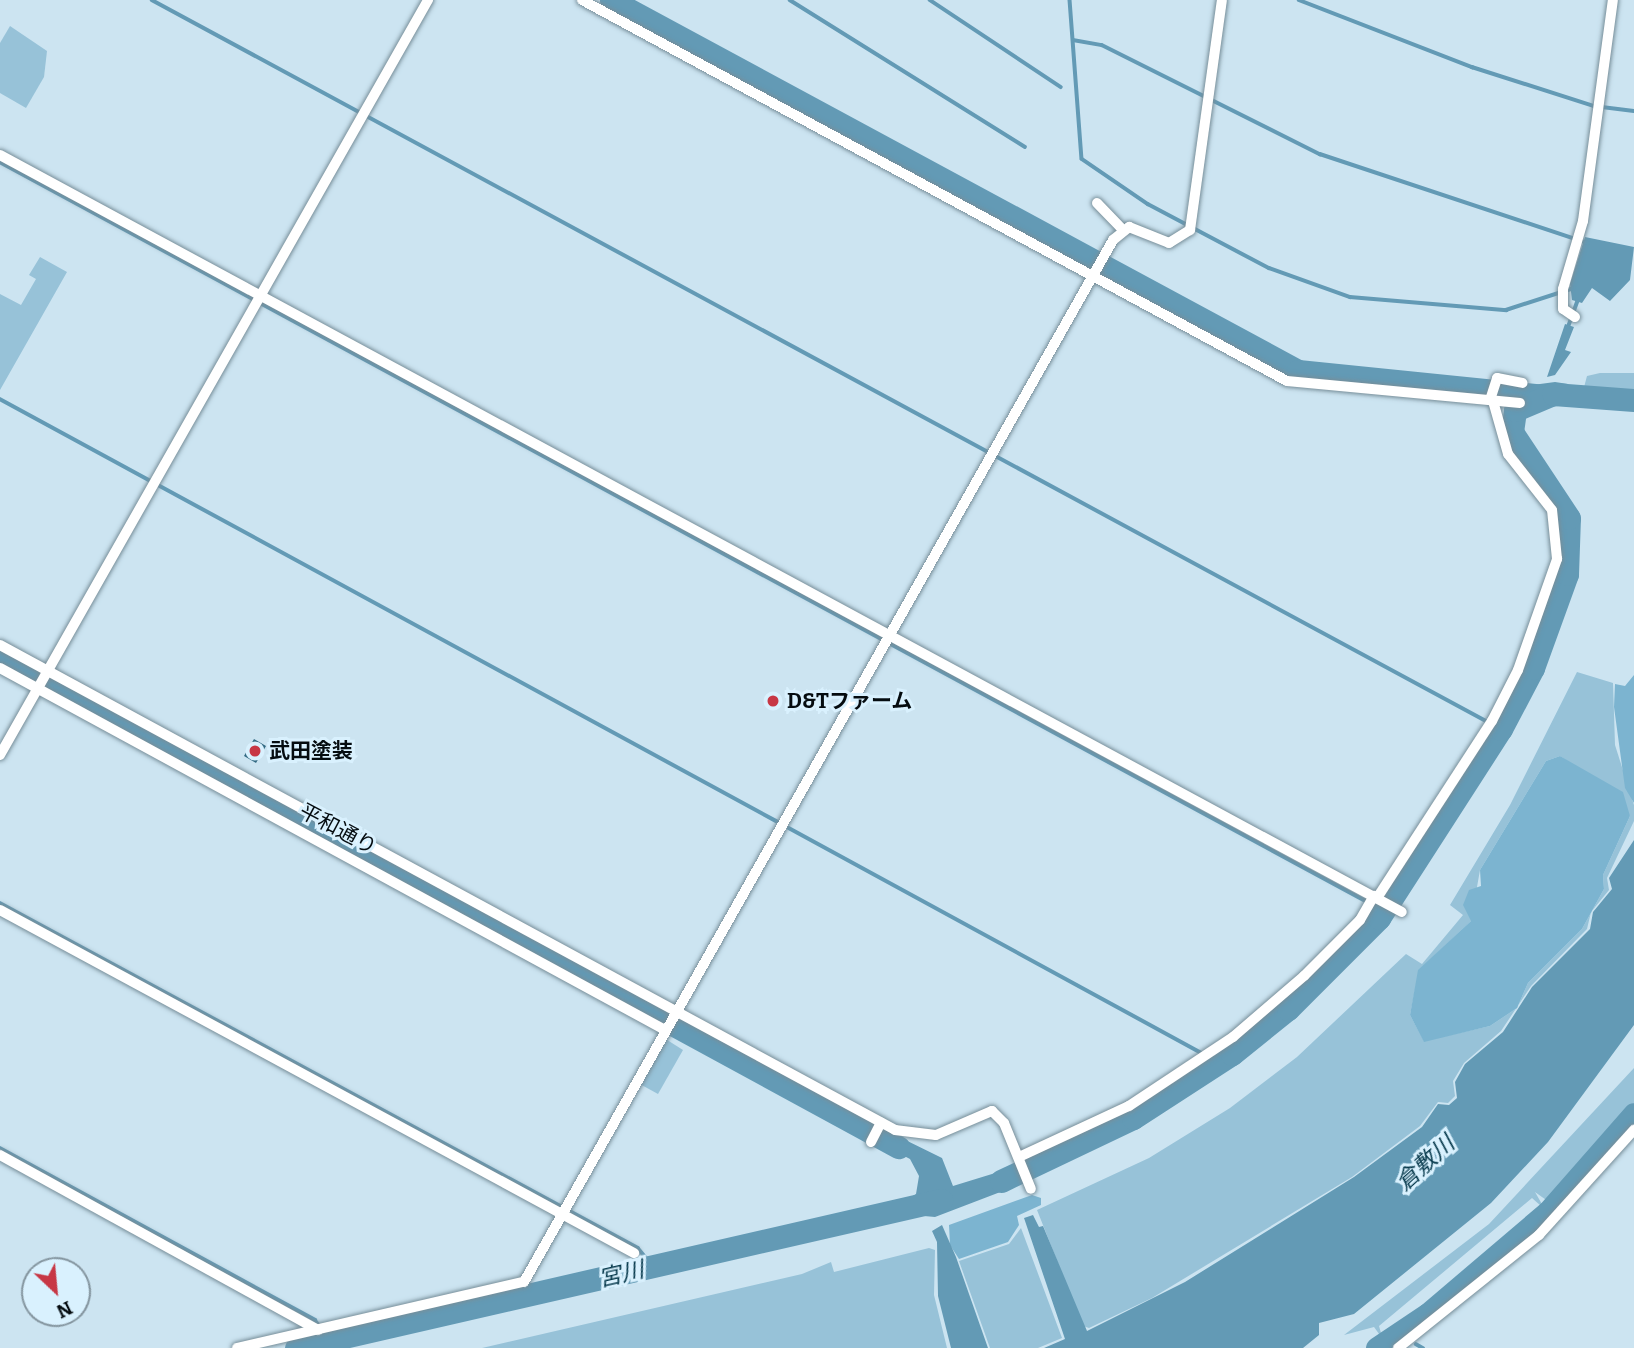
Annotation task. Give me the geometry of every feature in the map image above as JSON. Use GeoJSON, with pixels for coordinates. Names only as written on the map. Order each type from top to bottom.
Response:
{"type":"FeatureCollection","features":[{"type":"Feature","properties":{"kind":"street"},"geometry":{"type":"LineString","coordinates":[[0,755],[428,0]]}},
{"type":"Feature","properties":{"kind":"street"},"geometry":{"type":"LineString","coordinates":[[582,0],[1097,268],[1298,385],[1493,394],[1520,403]]}},
{"type":"Feature","properties":{"kind":"street"},"geometry":{"type":"LineString","coordinates":[[237,1348],[524,1282],[1097,268],[1123,230],[1136,227],[1169,243],[1191,227],[1222,0]]}},
{"type":"Feature","properties":{"kind":"street"},"geometry":{"type":"LineString","coordinates":[[1571,316],[1563,293],[1579,239],[1600,108],[1613,0]]}},
{"type":"Feature","properties":{"kind":"street"},"geometry":{"type":"LineString","coordinates":[[0,155],[258,299],[886,640],[1375,900],[1401,911]]}},
{"type":"Feature","properties":{"kind":"street"},"geometry":{"type":"LineString","coordinates":[[1097,204],[1123,230]]}},
{"type":"Feature","properties":{"kind":"street"},"geometry":{"type":"LineString","coordinates":[[1030,1185],[1020,1160],[1087,1130],[1206,1056],[1290,989],[1360,920],[1490,724],[1534,628],[1559,538],[1545,498],[1508,454],[1493,394],[1497,378],[1523,383]]}},
{"type":"Feature","properties":{"kind":"street","name":"平和通り"},"geometry":{"type":"LineString","coordinates":[[0,645],[46,673],[880,1124],[928,1136],[992,1111],[1004,1123],[1020,1160]]}},
{"type":"Feature","properties":{"kind":"street"},"geometry":{"type":"LineString","coordinates":[[0,668],[666,1029]]}},
{"type":"Feature","properties":{"kind":"street"},"geometry":{"type":"LineString","coordinates":[[0,910],[564,1210],[634,1253]]}},
{"type":"Feature","properties":{"kind":"street"},"geometry":{"type":"LineString","coordinates":[[871,1141],[880,1124]]}},
{"type":"Feature","properties":{"kind":"street"},"geometry":{"type":"LineString","coordinates":[[1403,1347],[1539,1235],[1634,1130]]}},
{"type":"Feature","properties":{"kind":"street"},"geometry":{"type":"LineString","coordinates":[[0,1155],[322,1329]]}},
{"type":"Feature","properties":{"kind":"shaded area"},"geometry":{"type":"Polygon","coordinates":[[[10,26],[47,51],[44,77],[26,108],[0,93],[0,43],[10,26]]]}},
{"type":"Feature","properties":{"kind":"shaded area"},"geometry":{"type":"Polygon","coordinates":[[[40,257],[67,272],[0,390],[0,294],[21,305],[36,279],[29,275],[40,257]]]}},
{"type":"Feature","properties":{"kind":"shaded area"},"geometry":{"type":"Polygon","coordinates":[[[1600,373],[1634,373],[1634,393],[1583,391],[1587,376],[1600,373]]]}},
{"type":"Feature","properties":{"kind":"shaded area"},"geometry":{"type":"Polygon","coordinates":[[[1577,672],[1613,683],[1615,745],[1634,805],[1634,821],[1607,878],[1609,890],[1592,911],[1604,889],[1603,875],[1630,816],[1609,789],[1560,756],[1546,761],[1480,870],[1471,921],[1419,970],[1410,1015],[1424,1041],[1490,1026],[1516,1009],[1501,1031],[1464,1063],[1453,1081],[1455,1096],[1448,1103],[1438,1102],[1420,1126],[1352,1177],[1152,1298],[1089,1328],[1083,1326],[1037,1210],[1149,1158],[1230,1108],[1297,1057],[1406,954],[1422,964],[1463,915],[1450,905],[1510,805],[1577,672]]]}},
{"type":"Feature","properties":{"kind":"shaded area"},"geometry":{"type":"Polygon","coordinates":[[[1634,675],[1634,803],[1625,788],[1614,707],[1615,684],[1625,686],[1634,675]]]}},
{"type":"Feature","properties":{"kind":"shaded area"},"geometry":{"type":"Polygon","coordinates":[[[1560,756],[1623,792],[1630,816],[1603,875],[1604,889],[1582,929],[1528,983],[1517,1008],[1490,1026],[1424,1042],[1410,1015],[1418,970],[1471,921],[1463,905],[1469,890],[1481,886],[1480,870],[1546,761],[1560,756]]]}},
{"type":"Feature","properties":{"kind":"shaded area"},"geometry":{"type":"Polygon","coordinates":[[[1591,913],[1587,929],[1531,986],[1518,1005],[1528,983],[1582,929],[1591,913]]]}},
{"type":"Feature","properties":{"kind":"shaded area"},"geometry":{"type":"Polygon","coordinates":[[[664,1038],[683,1050],[658,1094],[638,1083],[664,1038]]]}},
{"type":"Feature","properties":{"kind":"shaded area"},"geometry":{"type":"Polygon","coordinates":[[[1634,1068],[1634,1106],[1549,1202],[1535,1192],[1543,1206],[1466,1276],[1382,1338],[1374,1327],[1344,1335],[1489,1224],[1634,1068]],[[1532,1198],[1379,1326],[1381,1333],[1421,1309],[1541,1206],[1532,1198]]]}},
{"type":"Feature","properties":{"kind":"shaded area"},"geometry":{"type":"Polygon","coordinates":[[[1032,1195],[1041,1198],[1041,1205],[1017,1216],[1019,1225],[1008,1242],[959,1259],[950,1245],[949,1225],[1032,1195]]]}},
{"type":"Feature","properties":{"kind":"shaded area"},"geometry":{"type":"Polygon","coordinates":[[[1021,1228],[1062,1338],[1038,1348],[990,1348],[959,1261],[1009,1244],[1021,1228]]]}},
{"type":"Feature","properties":{"kind":"shaded area"},"geometry":{"type":"Polygon","coordinates":[[[929,1248],[935,1250],[934,1295],[947,1348],[482,1348],[802,1274],[831,1262],[834,1272],[929,1248]]]}},
{"type":"Feature","properties":{"kind":"water"},"geometry":{"type":"Polygon","coordinates":[[[1585,237],[1634,247],[1630,280],[1610,301],[1592,288],[1582,303],[1572,300],[1570,284],[1585,237]]]}},
{"type":"Feature","properties":{"kind":"water"},"geometry":{"type":"Polygon","coordinates":[[[1565,324],[1574,327],[1565,350],[1571,352],[1555,375],[1547,377],[1565,324]]]}},
{"type":"Feature","properties":{"kind":"water"},"geometry":{"type":"Polygon","coordinates":[[[1555,382],[1568,384],[1571,405],[1533,408],[1524,398],[1525,386],[1555,382]]]}},
{"type":"Feature","properties":{"kind":"water"},"geometry":{"type":"Polygon","coordinates":[[[1582,393],[1634,394],[1634,408],[1582,404],[1582,393]]]}},
{"type":"Feature","properties":{"kind":"water","name":"倉敷川"},"geometry":{"type":"Polygon","coordinates":[[[1634,840],[1634,1025],[1548,1142],[1491,1203],[1354,1314],[1319,1323],[1319,1335],[1303,1348],[1044,1348],[1065,1339],[1024,1218],[1033,1215],[1039,1227],[1043,1226],[1087,1331],[1185,1282],[1354,1177],[1422,1127],[1438,1104],[1449,1105],[1457,1098],[1455,1082],[1465,1064],[1503,1032],[1532,987],[1590,929],[1593,912],[1612,889],[1609,878],[1634,840]]]}},
{"type":"Feature","properties":{"kind":"water"},"geometry":{"type":"Polygon","coordinates":[[[883,1129],[942,1158],[953,1186],[1018,1166],[1024,1183],[935,1217],[913,1215],[908,1199],[916,1194],[919,1176],[910,1159],[877,1142],[883,1129]]]}},
{"type":"Feature","properties":{"kind":"water"},"geometry":{"type":"Polygon","coordinates":[[[942,1225],[988,1348],[951,1348],[938,1296],[937,1242],[932,1231],[942,1225]]]}},
{"type":"Feature","properties":{"kind":"building","name":"武田塗装"},"geometry":{"type":"Polygon","coordinates":[[[254,739],[266,746],[256,763],[244,756],[254,739]]]}},
{"type":"Feature","properties":{"kind":"waterway"},"geometry":{"type":"LineString","coordinates":[[152,0],[1501,729]]}},
{"type":"Feature","properties":{"kind":"waterway"},"geometry":{"type":"LineString","coordinates":[[611,0],[1298,371],[1545,396]]}},
{"type":"Feature","properties":{"kind":"waterway"},"geometry":{"type":"LineString","coordinates":[[790,0],[1025,147]]}},
{"type":"Feature","properties":{"kind":"waterway"},"geometry":{"type":"LineString","coordinates":[[930,0],[1061,87]]}},
{"type":"Feature","properties":{"kind":"waterway"},"geometry":{"type":"LineString","coordinates":[[1070,0],[1082,159],[1148,204],[1269,268],[1350,297],[1506,310],[1574,288]]}},
{"type":"Feature","properties":{"kind":"waterway"},"geometry":{"type":"LineString","coordinates":[[1299,0],[1472,67],[1594,106],[1634,111]]}},
{"type":"Feature","properties":{"kind":"waterway"},"geometry":{"type":"LineString","coordinates":[[1073,40],[1102,45],[1320,154],[1588,243]]}},
{"type":"Feature","properties":{"kind":"waterway"},"geometry":{"type":"LineString","coordinates":[[0,162],[1384,911]]}},
{"type":"Feature","properties":{"kind":"waterway"},"geometry":{"type":"LineString","coordinates":[[1568,327],[1577,302]]}},
{"type":"Feature","properties":{"kind":"waterway"},"geometry":{"type":"LineString","coordinates":[[1001,1181],[1133,1118],[1232,1054],[1288,1009],[1379,918],[1501,729],[1533,668],[1567,574],[1569,518],[1512,432],[1515,410],[1553,394],[1634,400]]}},
{"type":"Feature","properties":{"kind":"waterway"},"geometry":{"type":"LineString","coordinates":[[0,399],[778,822]]}},
{"type":"Feature","properties":{"kind":"waterway"},"geometry":{"type":"LineString","coordinates":[[0,658],[898,1147]]}},
{"type":"Feature","properties":{"kind":"waterway"},"geometry":{"type":"LineString","coordinates":[[789,828],[1201,1053]]}},
{"type":"Feature","properties":{"kind":"waterway"},"geometry":{"type":"LineString","coordinates":[[0,903],[638,1248],[654,1267]]}},
{"type":"Feature","properties":{"kind":"waterway"},"geometry":{"type":"LineString","coordinates":[[1208,1058],[1218,1064]]}},
{"type":"Feature","properties":{"kind":"waterway"},"geometry":{"type":"LineString","coordinates":[[1377,1348],[1428,1314],[1548,1212],[1634,1114]]}},
{"type":"Feature","properties":{"kind":"waterway"},"geometry":{"type":"LineString","coordinates":[[0,1148],[315,1320],[330,1340]]}},
{"type":"Feature","properties":{"kind":"waterway","name":"宮川"},"geometry":{"type":"LineString","coordinates":[[296,1348],[941,1200]]}},
{"type":"Feature","properties":{"kind":"waterway"},"geometry":{"type":"LineString","coordinates":[[1391,1339],[1394,1344]]}},
{"type":"Feature","properties":{"kind":"waterway"},"geometry":{"type":"LineString","coordinates":[[1416,1344],[1423,1348]]}},
{"type":"Feature","properties":{"kind":"place","name":"D&Tファーム"},"geometry":{"type":"Point","coordinates":[773,701]}},
{"type":"Feature","properties":{"kind":"place","name":"武田塗装"},"geometry":{"type":"Point","coordinates":[255,751]}}]}
